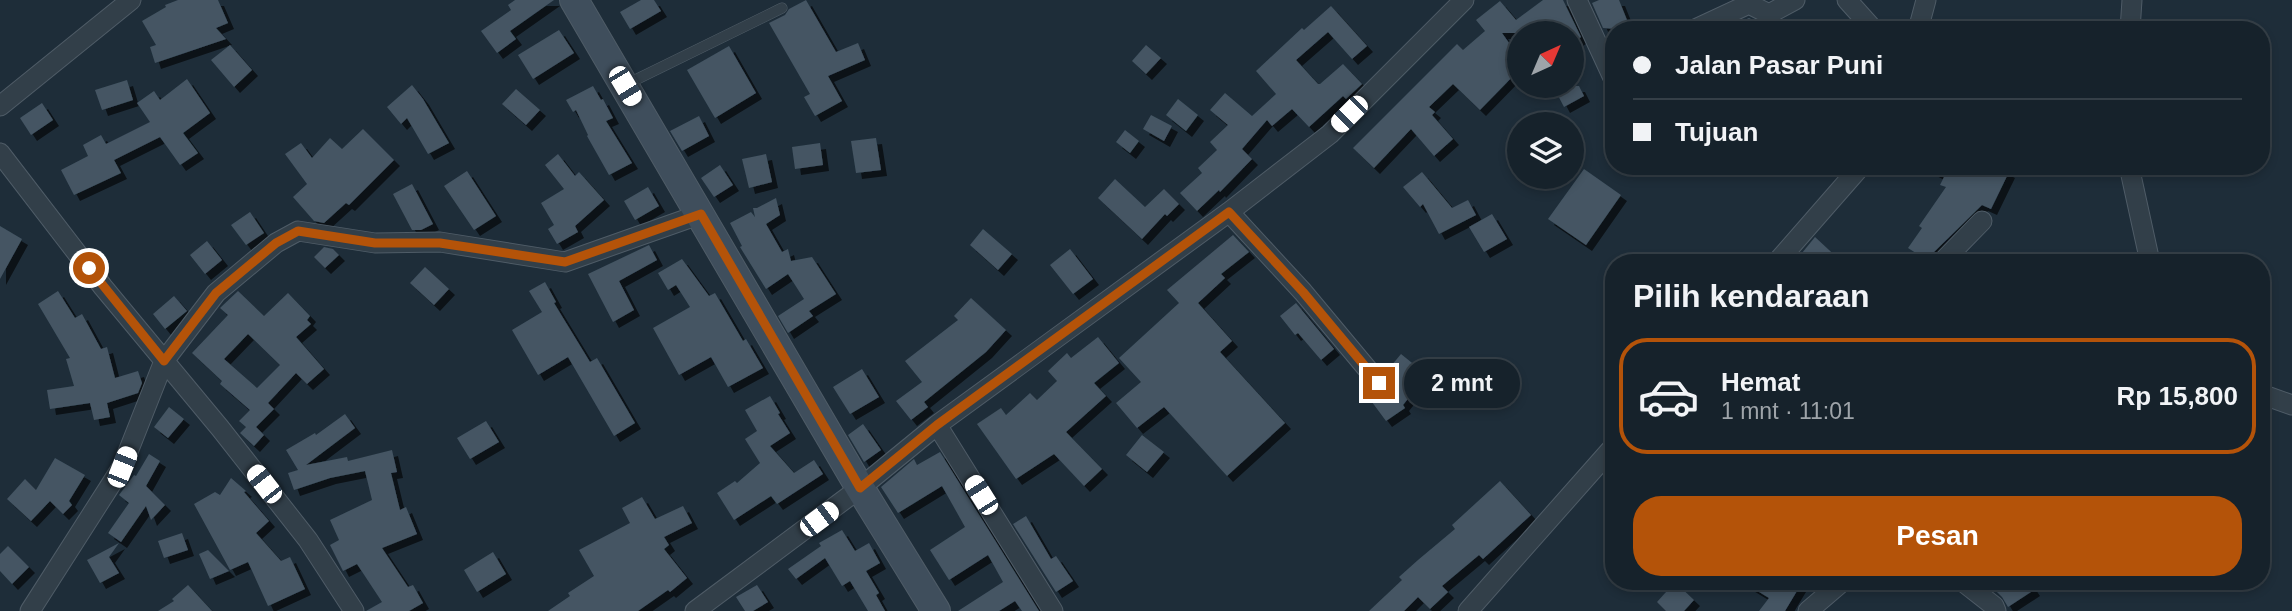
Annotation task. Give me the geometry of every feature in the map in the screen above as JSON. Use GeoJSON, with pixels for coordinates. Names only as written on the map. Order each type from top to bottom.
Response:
{"type":"FeatureCollection","features":[{"type":"Feature","properties":{"kind":"street"},"geometry":{"type":"LineString","coordinates":[[0,106],[131,0]]}},
{"type":"Feature","properties":{"kind":"street"},"geometry":{"type":"LineString","coordinates":[[574,0],[860,488],[936,611]]}},
{"type":"Feature","properties":{"kind":"street"},"geometry":{"type":"LineString","coordinates":[[695,611],[860,488],[937,425],[1229,212],[1330,134],[1464,0]]}},
{"type":"Feature","properties":{"kind":"street"},"geometry":{"type":"LineString","coordinates":[[1577,0],[1605,58]]}},
{"type":"Feature","properties":{"kind":"street"},"geometry":{"type":"LineString","coordinates":[[1712,21],[1749,4],[1769,14],[1795,0]]}},
{"type":"Feature","properties":{"kind":"street"},"geometry":{"type":"LineString","coordinates":[[1920,21],[1926,0]]}},
{"type":"Feature","properties":{"kind":"street"},"geometry":{"type":"LineString","coordinates":[[2131,21],[2132,0]]}},
{"type":"Feature","properties":{"kind":"street"},"geometry":{"type":"LineString","coordinates":[[1852,5],[1866,21]]}},
{"type":"Feature","properties":{"kind":"street"},"geometry":{"type":"LineString","coordinates":[[0,153],[103,288],[308,540],[354,611]]}},
{"type":"Feature","properties":{"kind":"street"},"geometry":{"type":"LineString","coordinates":[[1784,254],[1853,175]]}},
{"type":"Feature","properties":{"kind":"street"},"geometry":{"type":"LineString","coordinates":[[2131,175],[2148,254]]}},
{"type":"Feature","properties":{"kind":"street"},"geometry":{"type":"LineString","coordinates":[[1229,212],[1303,292],[1379,383]]}},
{"type":"Feature","properties":{"kind":"street"},"geometry":{"type":"LineString","coordinates":[[30,611],[122,467],[164,361],[216,293],[276,243],[298,231],[375,243],[440,243],[565,262],[701,214]]}},
{"type":"Feature","properties":{"kind":"street"},"geometry":{"type":"LineString","coordinates":[[1950,254],[1982,221]]}},
{"type":"Feature","properties":{"kind":"street"},"geometry":{"type":"LineString","coordinates":[[2270,397],[2292,405]]}},
{"type":"Feature","properties":{"kind":"street"},"geometry":{"type":"LineString","coordinates":[[937,425],[1054,611]]}},
{"type":"Feature","properties":{"kind":"street"},"geometry":{"type":"LineString","coordinates":[[1468,611],[1605,456]]}},
{"type":"Feature","properties":{"kind":"street"},"geometry":{"type":"LineString","coordinates":[[1808,611],[1832,590]]}},
{"type":"Feature","properties":{"kind":"street"},"geometry":{"type":"LineString","coordinates":[[1974,590],[1994,606],[1996,611]]}},
{"type":"Feature","properties":{"kind":"lane"},"geometry":{"type":"LineString","coordinates":[[625,86],[782,8]]}},
{"type":"Feature","properties":{"kind":"building"},"geometry":{"type":"Polygon","coordinates":[[[178,0],[218,0],[228,23],[216,28],[226,39],[155,63],[150,47],[156,45],[142,21],[166,7],[165,5],[178,0]]]}},
{"type":"Feature","properties":{"kind":"building"},"geometry":{"type":"Polygon","coordinates":[[[515,0],[554,0],[510,31],[516,39],[497,53],[481,31],[511,10],[508,5],[515,0]]]}},
{"type":"Feature","properties":{"kind":"building"},"geometry":{"type":"Polygon","coordinates":[[[641,0],[654,0],[661,11],[630,29],[620,12],[641,0]]]}},
{"type":"Feature","properties":{"kind":"building"},"geometry":{"type":"Polygon","coordinates":[[[806,0],[836,52],[858,43],[865,60],[828,76],[842,101],[815,116],[804,97],[810,94],[769,23],[806,0]]]}},
{"type":"Feature","properties":{"kind":"building"},"geometry":{"type":"Polygon","coordinates":[[[1543,0],[1563,0],[1573,21],[1507,21],[1507,33],[1502,33],[1507,40],[1507,82],[1480,110],[1453,84],[1429,107],[1435,112],[1432,115],[1453,139],[1434,156],[1411,129],[1374,168],[1353,148],[1457,44],[1463,50],[1485,31],[1476,20],[1500,1],[1516,20],[1543,0]]]}},
{"type":"Feature","properties":{"kind":"building"},"geometry":{"type":"Polygon","coordinates":[[[1599,0],[1619,0],[1627,21],[1605,21],[1603,28],[1592,3],[1599,0]]]}},
{"type":"Feature","properties":{"kind":"building"},"geometry":{"type":"Polygon","coordinates":[[[1331,6],[1367,46],[1352,59],[1328,32],[1296,60],[1318,84],[1343,64],[1362,84],[1346,99],[1343,96],[1309,127],[1292,109],[1272,126],[1267,120],[1242,149],[1252,159],[1197,211],[1180,193],[1202,173],[1198,168],[1217,150],[1210,142],[1228,125],[1210,110],[1225,93],[1252,116],[1276,94],[1256,71],[1302,28],[1304,30],[1331,6]]]}},
{"type":"Feature","properties":{"kind":"building"},"geometry":{"type":"Polygon","coordinates":[[[559,30],[574,53],[533,79],[518,55],[559,30]]]}},
{"type":"Feature","properties":{"kind":"building"},"geometry":{"type":"Polygon","coordinates":[[[230,45],[252,70],[234,87],[211,60],[230,45]]]}},
{"type":"Feature","properties":{"kind":"building"},"geometry":{"type":"Polygon","coordinates":[[[1146,45],[1161,58],[1146,74],[1132,61],[1146,45]]]}},
{"type":"Feature","properties":{"kind":"building"},"geometry":{"type":"Polygon","coordinates":[[[729,46],[756,93],[715,118],[687,70],[729,46]]]}},
{"type":"Feature","properties":{"kind":"building"},"geometry":{"type":"Polygon","coordinates":[[[187,79],[210,113],[183,133],[198,153],[180,165],[160,137],[114,160],[121,173],[74,195],[61,170],[88,156],[83,145],[101,135],[106,144],[150,122],[137,103],[154,91],[160,100],[187,79]]]}},
{"type":"Feature","properties":{"kind":"building"},"geometry":{"type":"Polygon","coordinates":[[[127,80],[133,100],[102,110],[95,90],[127,80]]]}},
{"type":"Feature","properties":{"kind":"building"},"geometry":{"type":"Polygon","coordinates":[[[412,85],[449,143],[428,154],[407,118],[401,124],[387,107],[412,85]]]}},
{"type":"Feature","properties":{"kind":"building"},"geometry":{"type":"Polygon","coordinates":[[[593,86],[613,118],[606,121],[632,163],[609,175],[576,110],[573,112],[566,100],[593,86]]]}},
{"type":"Feature","properties":{"kind":"building"},"geometry":{"type":"Polygon","coordinates":[[[516,89],[540,110],[526,125],[502,104],[516,89]]]}},
{"type":"Feature","properties":{"kind":"building"},"geometry":{"type":"Polygon","coordinates":[[[1559,98],[1580,98],[1564,107],[1559,98]]]}},
{"type":"Feature","properties":{"kind":"building"},"geometry":{"type":"Polygon","coordinates":[[[1178,99],[1198,115],[1186,131],[1166,115],[1178,99]]]}},
{"type":"Feature","properties":{"kind":"building"},"geometry":{"type":"Polygon","coordinates":[[[42,103],[53,120],[31,135],[20,118],[42,103]]]}},
{"type":"Feature","properties":{"kind":"building"},"geometry":{"type":"Polygon","coordinates":[[[1151,115],[1172,126],[1164,141],[1143,129],[1151,115]]]}},
{"type":"Feature","properties":{"kind":"building"},"geometry":{"type":"Polygon","coordinates":[[[699,116],[709,136],[682,151],[670,131],[699,116]]]}},
{"type":"Feature","properties":{"kind":"building"},"geometry":{"type":"Polygon","coordinates":[[[363,129],[394,160],[349,205],[346,203],[324,223],[314,221],[293,197],[307,184],[285,154],[301,143],[312,158],[330,138],[342,149],[363,129]]]}},
{"type":"Feature","properties":{"kind":"building"},"geometry":{"type":"Polygon","coordinates":[[[1125,130],[1139,141],[1130,153],[1116,142],[1125,130]]]}},
{"type":"Feature","properties":{"kind":"building"},"geometry":{"type":"Polygon","coordinates":[[[876,138],[881,170],[856,173],[851,141],[876,138]]]}},
{"type":"Feature","properties":{"kind":"building"},"geometry":{"type":"Polygon","coordinates":[[[820,143],[823,165],[795,169],[792,147],[820,143]]]}},
{"type":"Feature","properties":{"kind":"building"},"geometry":{"type":"Polygon","coordinates":[[[558,154],[575,176],[579,172],[604,200],[575,226],[578,232],[557,244],[548,229],[554,225],[541,203],[564,189],[545,165],[558,154]]]}},
{"type":"Feature","properties":{"kind":"building"},"geometry":{"type":"Polygon","coordinates":[[[766,154],[772,182],[749,188],[742,159],[766,154]]]}},
{"type":"Feature","properties":{"kind":"building"},"geometry":{"type":"Polygon","coordinates":[[[720,165],[733,185],[714,197],[701,178],[720,165]]]}},
{"type":"Feature","properties":{"kind":"building"},"geometry":{"type":"Polygon","coordinates":[[[1584,169],[1621,195],[1586,245],[1548,219],[1570,189],[1584,189],[1584,169]]]}},
{"type":"Feature","properties":{"kind":"building"},"geometry":{"type":"Polygon","coordinates":[[[467,171],[496,216],[474,230],[444,186],[467,171]]]}},
{"type":"Feature","properties":{"kind":"building"},"geometry":{"type":"Polygon","coordinates":[[[1422,172],[1452,208],[1468,200],[1476,215],[1439,234],[1423,204],[1420,207],[1403,187],[1422,172]]]}},
{"type":"Feature","properties":{"kind":"building"},"geometry":{"type":"Polygon","coordinates":[[[1940,175],[2008,175],[1991,209],[1982,205],[1933,254],[1917,254],[1908,248],[1922,228],[1919,226],[1946,187],[1940,185],[1944,177],[1940,175]]]}},
{"type":"Feature","properties":{"kind":"building"},"geometry":{"type":"Polygon","coordinates":[[[1115,179],[1145,207],[1164,189],[1179,204],[1167,216],[1165,214],[1142,239],[1098,198],[1115,179]]]}},
{"type":"Feature","properties":{"kind":"building"},"geometry":{"type":"Polygon","coordinates":[[[412,184],[433,224],[421,230],[412,230],[393,194],[412,184]]]}},
{"type":"Feature","properties":{"kind":"building"},"geometry":{"type":"Polygon","coordinates":[[[648,187],[659,206],[635,220],[624,201],[648,187]]]}},
{"type":"Feature","properties":{"kind":"building"},"geometry":{"type":"Polygon","coordinates":[[[776,198],[780,215],[766,224],[782,252],[788,249],[791,261],[812,257],[836,294],[809,311],[813,316],[788,333],[778,316],[804,299],[788,274],[766,289],[740,247],[742,246],[730,223],[751,212],[755,217],[753,208],[776,198]]]}},
{"type":"Feature","properties":{"kind":"building"},"geometry":{"type":"Polygon","coordinates":[[[250,212],[264,233],[246,245],[231,225],[250,212]]]}},
{"type":"Feature","properties":{"kind":"building"},"geometry":{"type":"Polygon","coordinates":[[[1492,214],[1507,239],[1484,252],[1469,227],[1492,214]]]}},
{"type":"Feature","properties":{"kind":"building"},"geometry":{"type":"Polygon","coordinates":[[[0,226],[22,239],[0,279],[0,226]]]}},
{"type":"Feature","properties":{"kind":"building"},"geometry":{"type":"Polygon","coordinates":[[[983,229],[1012,254],[998,270],[970,245],[983,229]]]}},
{"type":"Feature","properties":{"kind":"building"},"geometry":{"type":"Polygon","coordinates":[[[1233,235],[1249,252],[1221,274],[1225,278],[1198,303],[1232,341],[1220,352],[1285,423],[1227,476],[1164,407],[1137,428],[1116,403],[1141,382],[1119,358],[1179,303],[1167,290],[1233,235]]]}},
{"type":"Feature","properties":{"kind":"building"},"geometry":{"type":"Polygon","coordinates":[[[1815,237],[1833,254],[1803,254],[1815,237]]]}},
{"type":"Feature","properties":{"kind":"building"},"geometry":{"type":"Polygon","coordinates":[[[207,241],[222,260],[205,274],[190,255],[207,241]]]}},
{"type":"Feature","properties":{"kind":"building"},"geometry":{"type":"Polygon","coordinates":[[[649,245],[657,260],[619,281],[634,310],[613,322],[588,274],[649,245]]]}},
{"type":"Feature","properties":{"kind":"building"},"geometry":{"type":"Polygon","coordinates":[[[324,247],[333,249],[339,255],[325,268],[314,257],[324,247]]]}},
{"type":"Feature","properties":{"kind":"building"},"geometry":{"type":"Polygon","coordinates":[[[1070,249],[1093,279],[1073,294],[1050,265],[1070,249]]]}},
{"type":"Feature","properties":{"kind":"building"},"geometry":{"type":"Polygon","coordinates":[[[682,259],[709,296],[715,293],[743,341],[746,339],[763,368],[728,387],[711,357],[679,375],[653,328],[690,307],[676,285],[668,290],[658,273],[682,259]]]}},
{"type":"Feature","properties":{"kind":"building"},"geometry":{"type":"Polygon","coordinates":[[[425,267],[449,289],[434,305],[410,283],[425,267]]]}},
{"type":"Feature","properties":{"kind":"building"},"geometry":{"type":"Polygon","coordinates":[[[545,282],[556,302],[554,303],[590,362],[597,358],[635,423],[614,436],[568,357],[538,375],[512,330],[542,312],[529,291],[545,282]]]}},
{"type":"Feature","properties":{"kind":"building"},"geometry":{"type":"Polygon","coordinates":[[[58,291],[75,318],[82,314],[101,349],[107,347],[115,378],[138,371],[142,383],[138,393],[107,403],[110,417],[94,420],[90,403],[50,409],[47,390],[74,386],[66,359],[70,358],[38,304],[58,291]]]}},
{"type":"Feature","properties":{"kind":"building"},"geometry":{"type":"Polygon","coordinates":[[[238,291],[264,316],[288,293],[310,316],[307,320],[311,324],[296,337],[324,369],[307,384],[296,373],[268,403],[274,409],[256,427],[264,435],[254,446],[240,433],[246,427],[239,421],[250,410],[220,384],[222,381],[192,353],[228,315],[220,308],[238,291]],[[248,334],[224,359],[257,388],[280,365],[248,334]]]}},
{"type":"Feature","properties":{"kind":"building"},"geometry":{"type":"Polygon","coordinates":[[[174,296],[187,311],[165,329],[153,314],[174,296]]]}},
{"type":"Feature","properties":{"kind":"building"},"geometry":{"type":"Polygon","coordinates":[[[971,298],[1006,330],[986,352],[924,402],[928,407],[911,420],[896,401],[922,382],[905,361],[958,320],[954,316],[971,298]]]}},
{"type":"Feature","properties":{"kind":"building"},"geometry":{"type":"Polygon","coordinates":[[[1296,303],[1334,349],[1321,360],[1280,316],[1296,303]]]}},
{"type":"Feature","properties":{"kind":"building"},"geometry":{"type":"Polygon","coordinates":[[[1098,337],[1119,363],[1094,383],[1106,396],[1066,432],[1102,469],[1084,486],[1054,454],[1016,479],[977,424],[1001,408],[1006,415],[1030,393],[1037,400],[1057,381],[1048,371],[1067,353],[1071,358],[1098,337]]]}},
{"type":"Feature","properties":{"kind":"building"},"geometry":{"type":"Polygon","coordinates":[[[1401,354],[1427,375],[1403,405],[1405,408],[1386,421],[1369,398],[1374,394],[1382,395],[1387,392],[1394,380],[1386,372],[1401,354]]]}},
{"type":"Feature","properties":{"kind":"building"},"geometry":{"type":"Polygon","coordinates":[[[862,369],[879,397],[850,414],[833,387],[862,369]]]}},
{"type":"Feature","properties":{"kind":"building"},"geometry":{"type":"Polygon","coordinates":[[[770,396],[790,433],[770,446],[794,473],[814,460],[823,474],[777,504],[771,496],[734,520],[717,493],[735,481],[737,483],[760,463],[745,439],[757,431],[745,410],[770,396]]]}},
{"type":"Feature","properties":{"kind":"building"},"geometry":{"type":"Polygon","coordinates":[[[169,407],[184,419],[168,438],[154,427],[169,407]]]}},
{"type":"Feature","properties":{"kind":"building"},"geometry":{"type":"Polygon","coordinates":[[[345,414],[355,428],[306,465],[347,457],[348,461],[392,450],[397,472],[391,473],[400,510],[406,507],[417,534],[382,548],[408,587],[413,585],[423,603],[409,611],[366,611],[382,602],[357,564],[343,571],[330,545],[339,540],[330,520],[372,500],[365,471],[330,478],[294,490],[288,473],[298,470],[286,450],[315,433],[316,435],[345,414]]]}},
{"type":"Feature","properties":{"kind":"building"},"geometry":{"type":"Polygon","coordinates":[[[486,421],[499,442],[470,459],[457,438],[486,421]]]}},
{"type":"Feature","properties":{"kind":"building"},"geometry":{"type":"Polygon","coordinates":[[[863,424],[881,450],[864,462],[848,435],[863,424]]]}},
{"type":"Feature","properties":{"kind":"building"},"geometry":{"type":"Polygon","coordinates":[[[1142,435],[1164,452],[1147,472],[1126,455],[1142,435]]]}},
{"type":"Feature","properties":{"kind":"building"},"geometry":{"type":"Polygon","coordinates":[[[940,452],[1039,611],[1022,611],[1015,601],[999,611],[958,611],[1003,582],[988,555],[949,580],[930,550],[965,527],[942,486],[898,513],[881,487],[914,459],[917,465],[940,452]]]}},
{"type":"Feature","properties":{"kind":"building"},"geometry":{"type":"Polygon","coordinates":[[[149,454],[160,461],[146,486],[165,505],[151,520],[146,506],[121,542],[108,533],[129,503],[119,495],[134,475],[136,476],[149,454]]]}},
{"type":"Feature","properties":{"kind":"building"},"geometry":{"type":"Polygon","coordinates":[[[55,458],[85,475],[69,501],[72,505],[63,514],[50,501],[31,521],[7,499],[25,479],[36,490],[55,458]]]}},
{"type":"Feature","properties":{"kind":"building"},"geometry":{"type":"Polygon","coordinates":[[[231,478],[246,491],[244,492],[269,521],[256,533],[281,561],[290,557],[305,589],[268,606],[248,562],[230,570],[194,504],[215,492],[220,495],[231,478]]]}},
{"type":"Feature","properties":{"kind":"building"},"geometry":{"type":"Polygon","coordinates":[[[1500,481],[1531,515],[1483,559],[1479,555],[1442,586],[1448,592],[1430,609],[1418,597],[1404,611],[1369,611],[1402,580],[1399,577],[1455,529],[1452,525],[1500,481]]]}},
{"type":"Feature","properties":{"kind":"building"},"geometry":{"type":"Polygon","coordinates":[[[642,497],[655,519],[683,506],[692,523],[664,537],[669,545],[664,549],[687,578],[670,592],[668,590],[638,611],[548,611],[570,596],[568,593],[594,576],[579,550],[630,523],[622,508],[642,497]]]}},
{"type":"Feature","properties":{"kind":"building"},"geometry":{"type":"Polygon","coordinates":[[[1026,516],[1051,559],[1056,556],[1073,581],[1056,592],[1013,524],[1026,516]]]}},
{"type":"Feature","properties":{"kind":"building"},"geometry":{"type":"Polygon","coordinates":[[[842,530],[855,551],[869,543],[880,563],[866,571],[879,593],[876,595],[885,611],[868,611],[850,581],[842,586],[825,558],[796,579],[788,569],[821,546],[819,543],[842,530]]]}},
{"type":"Feature","properties":{"kind":"building"},"geometry":{"type":"Polygon","coordinates":[[[182,533],[188,550],[164,558],[158,541],[182,533]]]}},
{"type":"Feature","properties":{"kind":"building"},"geometry":{"type":"Polygon","coordinates":[[[119,543],[109,557],[119,573],[100,583],[87,560],[119,543]]]}},
{"type":"Feature","properties":{"kind":"building"},"geometry":{"type":"Polygon","coordinates":[[[8,546],[29,567],[12,584],[0,571],[0,554],[8,546]]]}},
{"type":"Feature","properties":{"kind":"building"},"geometry":{"type":"Polygon","coordinates":[[[208,550],[229,571],[210,579],[199,554],[208,550]]]}},
{"type":"Feature","properties":{"kind":"building"},"geometry":{"type":"Polygon","coordinates":[[[493,552],[506,574],[477,592],[464,570],[493,552]]]}},
{"type":"Feature","properties":{"kind":"building"},"geometry":{"type":"Polygon","coordinates":[[[188,585],[212,611],[158,611],[174,601],[172,599],[188,585]]]}},
{"type":"Feature","properties":{"kind":"building"},"geometry":{"type":"Polygon","coordinates":[[[757,585],[768,602],[753,611],[745,611],[736,597],[757,585]]]}},
{"type":"Feature","properties":{"kind":"building"},"geometry":{"type":"Polygon","coordinates":[[[1668,590],[1683,590],[1694,600],[1684,611],[1666,611],[1657,602],[1668,590]]]}},
{"type":"Feature","properties":{"kind":"building"},"geometry":{"type":"Polygon","coordinates":[[[1756,590],[1798,590],[1785,611],[1759,611],[1769,598],[1756,590]]]}},
{"type":"Feature","properties":{"kind":"building"},"geometry":{"type":"Polygon","coordinates":[[[1995,590],[2034,590],[2008,607],[1995,590]]]}},
{"type":"Feature","properties":{"kind":"route"},"geometry":{"type":"LineString","coordinates":[[89,268],[164,361],[216,293],[276,243],[298,231],[375,243],[440,243],[565,262],[701,214],[860,488],[937,425],[1229,212],[1303,292],[1379,383]]}}]}
